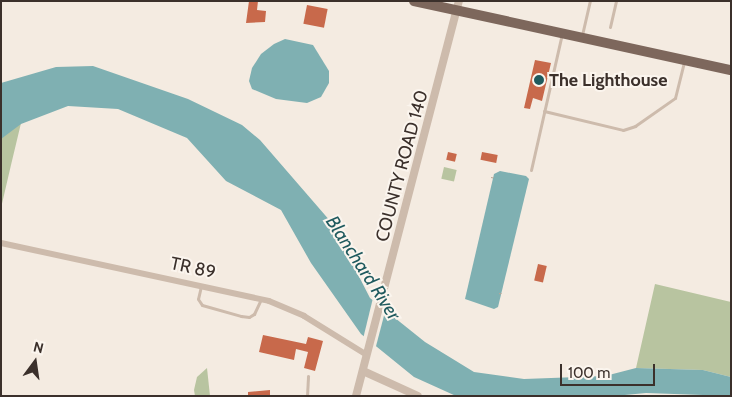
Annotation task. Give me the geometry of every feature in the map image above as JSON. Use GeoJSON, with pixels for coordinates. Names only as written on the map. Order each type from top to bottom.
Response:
{"type":"FeatureCollection","features":[{"type":"Feature","properties":{"kind":"main road"},"geometry":{"type":"LineString","coordinates":[[414,1],[458,6],[563,34],[731,70]]}},
{"type":"Feature","properties":{"kind":"street","name":"COUNTY ROAD 140"},"geometry":{"type":"LineString","coordinates":[[356,396],[458,6]]}},
{"type":"Feature","properties":{"kind":"street","name":"TR 89"},"geometry":{"type":"LineString","coordinates":[[1,243],[261,299],[304,316],[368,352]]}},
{"type":"Feature","properties":{"kind":"street"},"geometry":{"type":"LineString","coordinates":[[363,371],[418,396]]}},
{"type":"Feature","properties":{"kind":"lane"},"geometry":{"type":"LineString","coordinates":[[582,38],[590,1]]}},
{"type":"Feature","properties":{"kind":"lane"},"geometry":{"type":"LineString","coordinates":[[610,27],[616,1]]}},
{"type":"Feature","properties":{"kind":"lane"},"geometry":{"type":"LineString","coordinates":[[530,170],[563,34]]}},
{"type":"Feature","properties":{"kind":"lane"},"geometry":{"type":"LineString","coordinates":[[544,110],[622,130],[629,128],[675,98],[685,60]]}},
{"type":"Feature","properties":{"kind":"lane"},"geometry":{"type":"LineString","coordinates":[[731,163],[731,175]]}},
{"type":"Feature","properties":{"kind":"lane"},"geometry":{"type":"LineString","coordinates":[[201,285],[198,299],[202,305],[241,316],[254,314],[261,299]]}},
{"type":"Feature","properties":{"kind":"lane"},"geometry":{"type":"LineString","coordinates":[[307,396],[308,376]]}},
{"type":"Feature","properties":{"kind":"path"},"geometry":{"type":"LineString","coordinates":[[491,177],[496,178]]}},
{"type":"Feature","properties":{"kind":"path"},"geometry":{"type":"LineString","coordinates":[[499,293],[504,294]]}},
{"type":"Feature","properties":{"kind":"green space"},"geometry":{"type":"Polygon","coordinates":[[[27,98],[11,165],[1,208],[1,113],[27,98]]]}},
{"type":"Feature","properties":{"kind":"green space"},"geometry":{"type":"Polygon","coordinates":[[[444,167],[457,170],[454,182],[441,179],[444,167]]]}},
{"type":"Feature","properties":{"kind":"green space"},"geometry":{"type":"Polygon","coordinates":[[[655,284],[731,302],[731,377],[703,370],[636,368],[655,284]]]}},
{"type":"Feature","properties":{"kind":"green space"},"geometry":{"type":"Polygon","coordinates":[[[207,368],[210,396],[195,396],[194,390],[197,377],[207,368]]]}},
{"type":"Feature","properties":{"kind":"water"},"geometry":{"type":"Polygon","coordinates":[[[285,39],[313,45],[329,71],[329,83],[321,97],[307,103],[276,99],[252,89],[249,81],[252,68],[261,54],[274,44],[285,39]]]}},
{"type":"Feature","properties":{"kind":"water"},"geometry":{"type":"Polygon","coordinates":[[[93,66],[188,99],[242,125],[260,140],[331,222],[370,298],[425,342],[474,372],[524,379],[605,376],[636,368],[703,370],[731,377],[731,396],[646,393],[614,396],[456,396],[414,377],[361,334],[311,263],[281,210],[226,181],[187,138],[118,109],[68,106],[21,124],[1,139],[1,83],[56,67],[93,66]]]}},
{"type":"Feature","properties":{"kind":"water"},"geometry":{"type":"Polygon","coordinates":[[[500,171],[526,176],[529,179],[498,307],[494,309],[465,299],[494,174],[500,171]]]}},
{"type":"Feature","properties":{"kind":"pier"},"geometry":{"type":"Polygon","coordinates":[[[373,298],[386,308],[375,350],[363,339],[373,298]]]}},
{"type":"Feature","properties":{"kind":"building"},"geometry":{"type":"Polygon","coordinates":[[[249,1],[258,1],[257,10],[266,11],[265,22],[246,23],[249,1]]]}},
{"type":"Feature","properties":{"kind":"building"},"geometry":{"type":"Polygon","coordinates":[[[307,5],[328,9],[324,28],[303,24],[307,5]]]}},
{"type":"Feature","properties":{"kind":"building","name":"The Lighthouse"},"geometry":{"type":"Polygon","coordinates":[[[535,60],[551,63],[542,101],[533,98],[530,109],[524,108],[535,60]]]}},
{"type":"Feature","properties":{"kind":"building"},"geometry":{"type":"Polygon","coordinates":[[[448,152],[457,154],[455,162],[446,160],[448,152]]]}},
{"type":"Feature","properties":{"kind":"building"},"geometry":{"type":"Polygon","coordinates":[[[482,152],[498,155],[496,163],[480,160],[482,152]]]}},
{"type":"Feature","properties":{"kind":"building"},"geometry":{"type":"Polygon","coordinates":[[[538,264],[547,266],[543,283],[534,281],[538,264]]]}},
{"type":"Feature","properties":{"kind":"building"},"geometry":{"type":"Polygon","coordinates":[[[263,335],[306,344],[308,337],[323,341],[315,371],[304,368],[308,352],[296,349],[294,360],[259,352],[263,335]]]}},
{"type":"Feature","properties":{"kind":"building"},"geometry":{"type":"Polygon","coordinates":[[[270,390],[270,396],[248,396],[248,392],[270,390]]]}},
{"type":"Feature","properties":{"kind":"place","name":"The Lighthouse"},"geometry":{"type":"Point","coordinates":[539,80]}},
{"type":"Feature","properties":{"kind":"water label","name":"Blanchard River"},"geometry":{"type":"Point","coordinates":[363,268]}}]}
